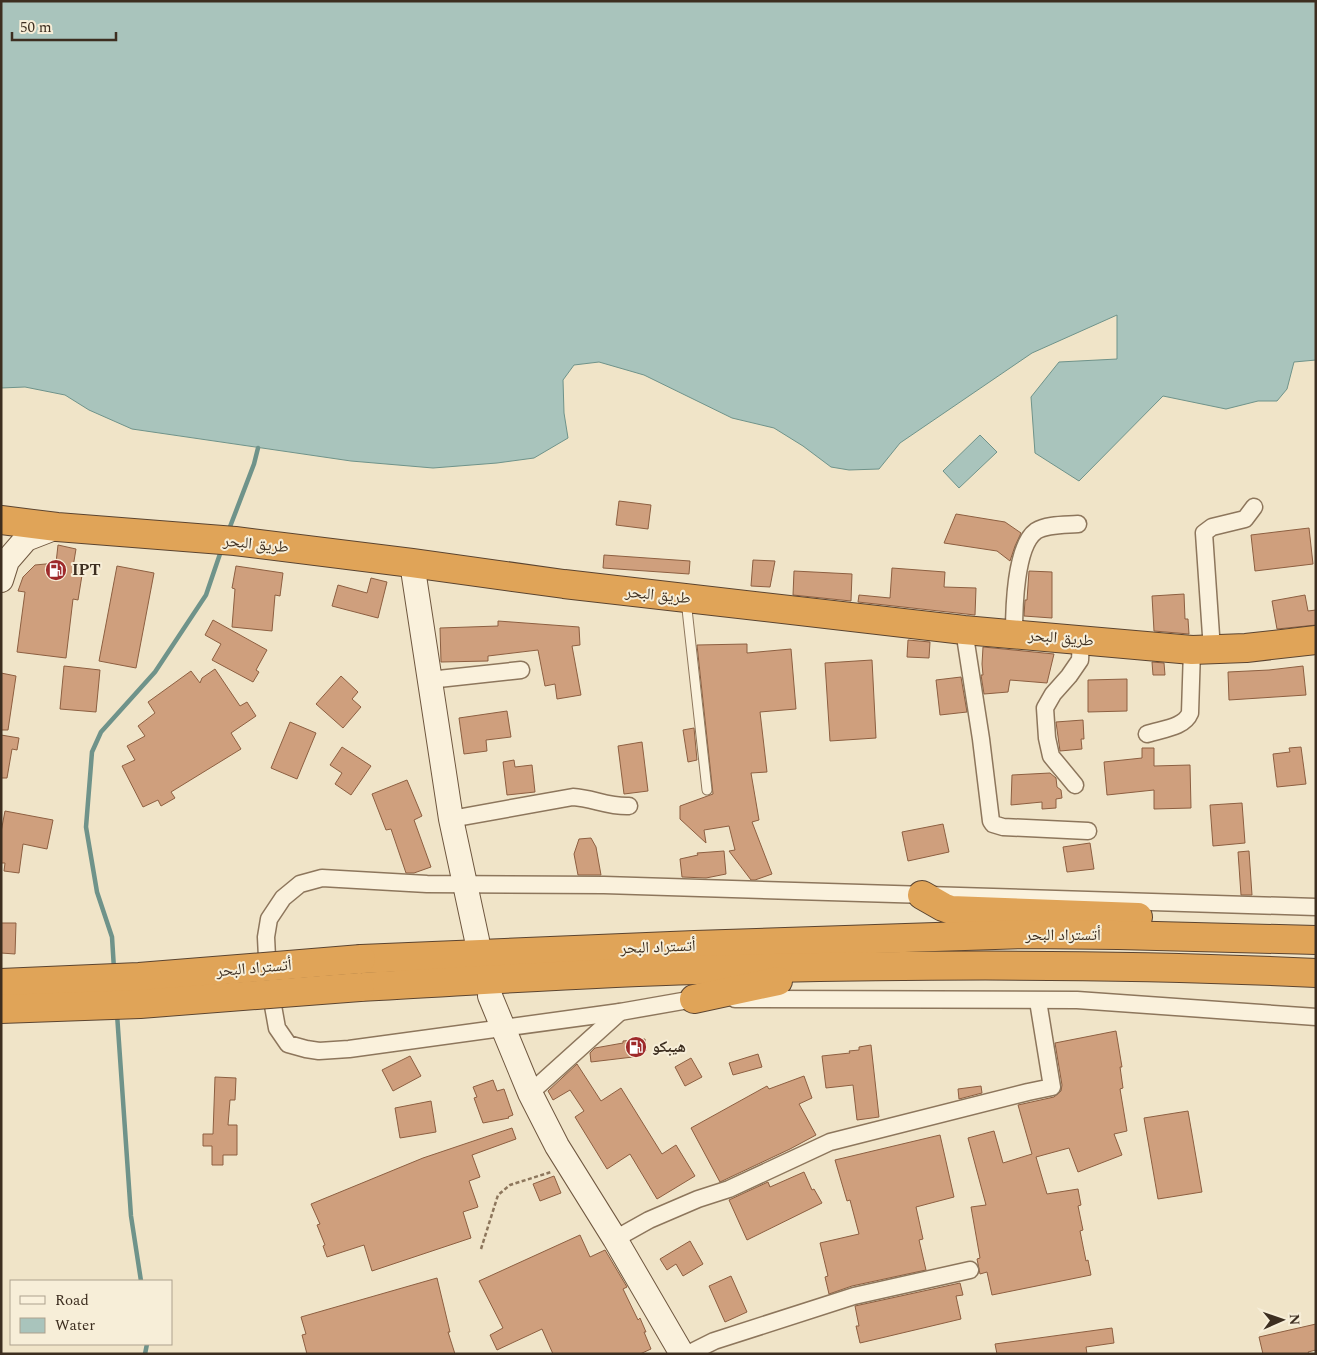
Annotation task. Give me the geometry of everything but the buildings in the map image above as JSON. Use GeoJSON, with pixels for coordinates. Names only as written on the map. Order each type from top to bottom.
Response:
{"type":"FeatureCollection","features":[{"type":"Feature","properties":{"kind":"highway","name":"طريق البحر"},"geometry":{"type":"LineString","coordinates":[[1,520],[57,527],[235,542],[412,563],[564,584],[964,630],[1202,650],[1246,648],[1316,640]]}},
{"type":"Feature","properties":{"kind":"highway"},"geometry":{"type":"LineString","coordinates":[[922,895],[951,910],[1135,917],[1234,924],[1272,928],[1308,940]]}},
{"type":"Feature","properties":{"kind":"highway","name":"أتستراد البحر"},"geometry":{"type":"LineString","coordinates":[[1,983],[139,977],[361,959],[1026,934],[1308,940]]}},
{"type":"Feature","properties":{"kind":"highway","name":"أتستراد البحر"},"geometry":{"type":"LineString","coordinates":[[1,1009],[140,1004],[360,987],[694,970],[1026,964],[1316,973]]}},
{"type":"Feature","properties":{"kind":"highway"},"geometry":{"type":"LineString","coordinates":[[694,999],[751,986],[864,967]]}},
{"type":"Feature","properties":{"kind":"main road"},"geometry":{"type":"LineString","coordinates":[[1,580],[7,561],[26,539],[57,527]]}},
{"type":"Feature","properties":{"kind":"main road"},"geometry":{"type":"LineString","coordinates":[[412,563],[451,819],[477,940]]}},
{"type":"Feature","properties":{"kind":"main road"},"geometry":{"type":"LineString","coordinates":[[490,996],[530,1093],[568,1163],[616,1239],[682,1354]]}},
{"type":"Feature","properties":{"kind":"street"},"geometry":{"type":"LineString","coordinates":[[1147,734],[1182,723],[1188,718],[1190,712],[1202,650],[1204,533],[1212,526],[1245,519],[1254,507]]}},
{"type":"Feature","properties":{"kind":"street"},"geometry":{"type":"LineString","coordinates":[[1014,634],[1014,604],[1017,581],[1024,548],[1029,539],[1035,532],[1045,528],[1078,524]]}},
{"type":"Feature","properties":{"kind":"street"},"geometry":{"type":"LineString","coordinates":[[964,630],[981,739],[990,820],[993,824],[1003,827],[1088,830]]}},
{"type":"Feature","properties":{"kind":"street"},"geometry":{"type":"LineString","coordinates":[[1075,785],[1051,756],[1046,738],[1046,708],[1054,694],[1080,660],[1081,640]]}},
{"type":"Feature","properties":{"kind":"street"},"geometry":{"type":"LineString","coordinates":[[429,680],[521,670]]}},
{"type":"Feature","properties":{"kind":"street"},"geometry":{"type":"LineString","coordinates":[[451,819],[573,797],[586,798],[618,807],[629,806]]}},
{"type":"Feature","properties":{"kind":"street"},"geometry":{"type":"LineString","coordinates":[[1316,907],[604,885],[466,885],[322,878],[300,884],[283,898],[269,919],[266,937],[268,978],[277,1028],[288,1044],[319,1051],[620,1012],[694,999],[1076,1000],[1316,1017]]}},
{"type":"Feature","properties":{"kind":"street"},"geometry":{"type":"LineString","coordinates":[[616,1239],[649,1220],[698,1199],[730,1189],[830,1142],[1052,1087],[1038,1001]]}},
{"type":"Feature","properties":{"kind":"street"},"geometry":{"type":"LineString","coordinates":[[530,1093],[620,1012]]}},
{"type":"Feature","properties":{"kind":"street"},"geometry":{"type":"LineString","coordinates":[[688,1354],[714,1341],[854,1296],[970,1270]]}},
{"type":"Feature","properties":{"kind":"lane"},"geometry":{"type":"LineString","coordinates":[[685,598],[707,790]]}},
{"type":"Feature","properties":{"kind":"path"},"geometry":{"type":"LineString","coordinates":[[481,1249],[498,1195],[510,1185],[552,1171],[568,1163]]}},
{"type":"Feature","properties":{"kind":"water"},"geometry":{"type":"Polygon","coordinates":[[[1,1],[1316,1],[1316,360],[1294,362],[1287,389],[1277,401],[1258,401],[1226,409],[1163,396],[1079,481],[1035,453],[1031,397],[1059,362],[1117,359],[1117,315],[1032,353],[900,443],[879,469],[849,470],[831,467],[803,446],[774,428],[732,418],[644,375],[599,362],[574,365],[563,380],[564,413],[568,438],[534,458],[433,468],[351,461],[132,429],[89,410],[65,395],[25,387],[1,388],[1,1]]]}},
{"type":"Feature","properties":{"kind":"water"},"geometry":{"type":"Polygon","coordinates":[[[980,435],[997,452],[959,488],[943,471],[980,435]]]}},
{"type":"Feature","properties":{"kind":"waterway"},"geometry":{"type":"LineString","coordinates":[[228,532],[254,464],[258,448]]}},
{"type":"Feature","properties":{"kind":"waterway"},"geometry":{"type":"LineString","coordinates":[[114,969],[112,937],[97,892],[86,827],[92,752],[101,732],[155,672],[206,595],[222,548]]}},
{"type":"Feature","properties":{"kind":"waterway"},"geometry":{"type":"LineString","coordinates":[[117,1014],[131,1216],[141,1280]]}},
{"type":"Feature","properties":{"kind":"waterway"},"geometry":{"type":"LineString","coordinates":[[145,1354],[147,1345]]}},
{"type":"Feature","properties":{"kind":"place","name":"IPT"},"geometry":{"type":"Point","coordinates":[56,570]}},
{"type":"Feature","properties":{"kind":"place","name":"هيبكو"},"geometry":{"type":"Point","coordinates":[636,1047]}}]}
